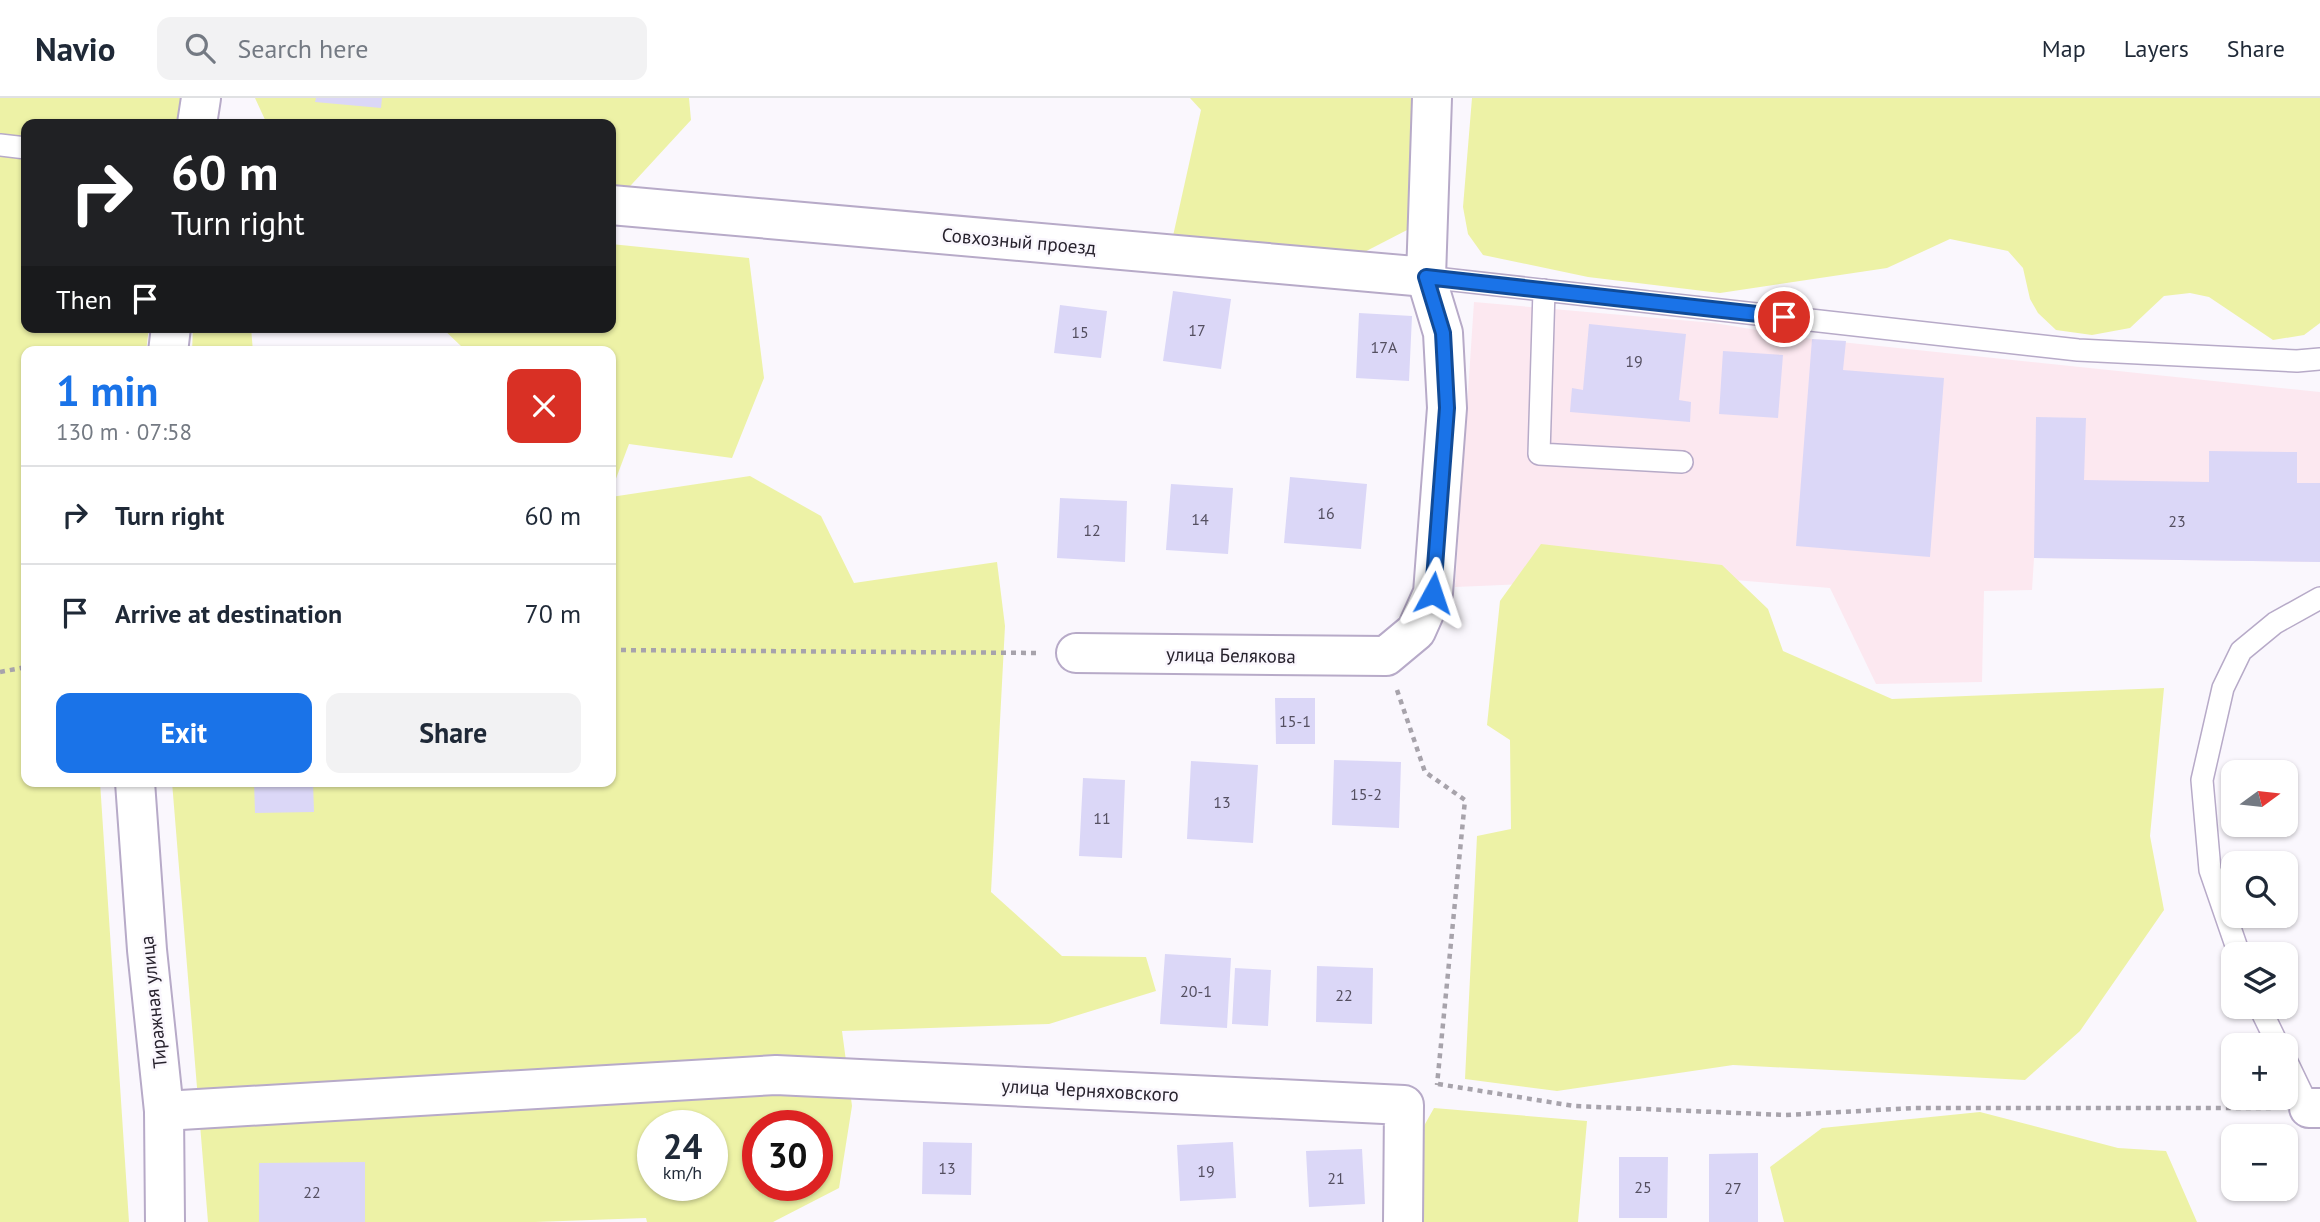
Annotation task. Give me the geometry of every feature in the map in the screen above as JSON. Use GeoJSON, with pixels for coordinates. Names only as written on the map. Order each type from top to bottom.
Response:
{"type":"FeatureCollection","features":[{"type":"Feature","properties":{"kind":"street"},"geometry":{"type":"LineString","coordinates":[[198,119],[201,98]]}},
{"type":"Feature","properties":{"kind":"street"},"geometry":{"type":"LineString","coordinates":[[1386,656],[1416,631],[1433,593],[1447,408],[1443,333],[1426,277],[1432,98]]}},
{"type":"Feature","properties":{"kind":"street","name":"Совхозный проезд"},"geometry":{"type":"LineString","coordinates":[[616,205],[1426,277]]}},
{"type":"Feature","properties":{"kind":"street","name":"улица Белякова"},"geometry":{"type":"LineString","coordinates":[[1076,653],[1386,656]]}},
{"type":"Feature","properties":{"kind":"street","name":"Тиражная улица"},"geometry":{"type":"LineString","coordinates":[[135,787],[147,950],[164,1111],[165,1222]]}},
{"type":"Feature","properties":{"kind":"street","name":"улица Черняховского"},"geometry":{"type":"LineString","coordinates":[[164,1111],[776,1075],[1404,1105]]}},
{"type":"Feature","properties":{"kind":"street"},"geometry":{"type":"LineString","coordinates":[[1403,1222],[1404,1105]]}},
{"type":"Feature","properties":{"kind":"lane"},"geometry":{"type":"LineString","coordinates":[[0,145],[21,147]]}},
{"type":"Feature","properties":{"kind":"lane"},"geometry":{"type":"LineString","coordinates":[[1426,277],[2078,350],[2297,361],[2320,359]]}},
{"type":"Feature","properties":{"kind":"lane"},"geometry":{"type":"LineString","coordinates":[[1544,290],[1539,454],[1682,461]]}},
{"type":"Feature","properties":{"kind":"lane"},"geometry":{"type":"LineString","coordinates":[[2235,942],[2210,870],[2202,780],[2223,688],[2242,651],[2275,624],[2320,598]]}},
{"type":"Feature","properties":{"kind":"lane"},"geometry":{"type":"LineString","coordinates":[[2298,1080],[2315,1108]]}},
{"type":"Feature","properties":{"kind":"path"},"geometry":{"type":"LineString","coordinates":[[616,650],[1076,653]]}},
{"type":"Feature","properties":{"kind":"path"},"geometry":{"type":"LineString","coordinates":[[1386,656],[1425,772],[1465,800],[1438,1084]]}},
{"type":"Feature","properties":{"kind":"path"},"geometry":{"type":"LineString","coordinates":[[0,672],[21,668]]}},
{"type":"Feature","properties":{"kind":"path"},"geometry":{"type":"LineString","coordinates":[[1404,1105],[1438,1084],[1574,1106],[1785,1115],[1915,1108],[2315,1108]]}},
{"type":"Feature","properties":{"kind":"shaded area"},"geometry":{"type":"Polygon","coordinates":[[[1474,302],[1714,323],[1812,339],[2320,392],[2320,562],[2034,558],[2032,590],[1984,591],[1982,682],[1876,684],[1830,588],[1698,577],[1455,587],[1474,302]]]}},
{"type":"Feature","properties":{"kind":"green space"},"geometry":{"type":"Polygon","coordinates":[[[0,98],[181,98],[178,119],[21,119],[21,333],[148,333],[147,346],[21,346],[21,787],[100,787],[129,1222],[0,1222],[0,98]]]}},
{"type":"Feature","properties":{"kind":"green space"},"geometry":{"type":"Polygon","coordinates":[[[255,98],[689,98],[691,120],[621,196],[616,196],[616,119],[265,119],[255,98]]]}},
{"type":"Feature","properties":{"kind":"green space"},"geometry":{"type":"Polygon","coordinates":[[[1190,98],[1415,98],[1409,229],[1347,261],[1173,236],[1201,110],[1190,98]]]}},
{"type":"Feature","properties":{"kind":"green space"},"geometry":{"type":"Polygon","coordinates":[[[1472,98],[2320,98],[2320,323],[2304,335],[2273,340],[2209,297],[2190,293],[2164,296],[2130,328],[2092,335],[2056,330],[2038,313],[2030,299],[2023,268],[2008,251],[1950,239],[1887,268],[1720,293],[1588,277],[1483,255],[1468,234],[1463,207],[1472,98]]]}},
{"type":"Feature","properties":{"kind":"green space"},"geometry":{"type":"Polygon","coordinates":[[[616,245],[749,258],[764,378],[732,458],[629,444],[616,479],[616,346],[461,346],[447,333],[616,333],[616,245]]]}},
{"type":"Feature","properties":{"kind":"green space"},"geometry":{"type":"Polygon","coordinates":[[[193,333],[251,333],[253,346],[192,346],[193,333]]]}},
{"type":"Feature","properties":{"kind":"green space"},"geometry":{"type":"Polygon","coordinates":[[[750,476],[821,516],[854,583],[997,562],[1005,626],[991,892],[1062,956],[1146,957],[1156,991],[1049,1024],[842,1031],[852,1106],[839,1188],[833,1191],[833,1110],[742,1110],[742,1201],[814,1201],[773,1222],[647,1222],[646,1218],[535,1222],[208,1222],[172,787],[616,787],[616,496],[750,476]]]}},
{"type":"Feature","properties":{"kind":"green space"},"geometry":{"type":"Polygon","coordinates":[[[1541,544],[1722,565],[1768,609],[1783,651],[1892,699],[2164,688],[2150,836],[2164,910],[2080,1031],[2025,1080],[1733,1065],[1557,1091],[1465,1079],[1477,836],[1511,829],[1510,740],[1487,725],[1500,601],[1541,544]]]}},
{"type":"Feature","properties":{"kind":"green space"},"geometry":{"type":"Polygon","coordinates":[[[1434,1108],[1587,1121],[1578,1222],[1419,1222],[1420,1133],[1434,1108]]]}},
{"type":"Feature","properties":{"kind":"green space"},"geometry":{"type":"Polygon","coordinates":[[[1980,1112],[2118,1148],[2166,1151],[2197,1222],[1784,1222],[1770,1167],[1822,1128],[1980,1112]]]}},
{"type":"Feature","properties":{"kind":"building"},"geometry":{"type":"Polygon","coordinates":[[[316,98],[382,98],[381,108],[315,102],[316,98]]]}},
{"type":"Feature","properties":{"kind":"building"},"geometry":{"type":"Polygon","coordinates":[[[1173,291],[1231,299],[1221,369],[1163,361],[1173,291]]]}},
{"type":"Feature","properties":{"kind":"building"},"geometry":{"type":"Polygon","coordinates":[[[1060,305],[1107,311],[1101,358],[1054,353],[1060,305]]]}},
{"type":"Feature","properties":{"kind":"building"},"geometry":{"type":"Polygon","coordinates":[[[1359,313],[1412,316],[1409,381],[1356,378],[1359,313]]]}},
{"type":"Feature","properties":{"kind":"building"},"geometry":{"type":"Polygon","coordinates":[[[1589,324],[1686,334],[1679,400],[1691,402],[1690,422],[1570,412],[1572,388],[1583,390],[1589,324]]]}},
{"type":"Feature","properties":{"kind":"building"},"geometry":{"type":"Polygon","coordinates":[[[1812,339],[1846,341],[1843,370],[1944,378],[1930,557],[1796,546],[1812,339]]]}},
{"type":"Feature","properties":{"kind":"building"},"geometry":{"type":"Polygon","coordinates":[[[1723,351],[1783,355],[1778,418],[1719,414],[1723,351]]]}},
{"type":"Feature","properties":{"kind":"building"},"geometry":{"type":"Polygon","coordinates":[[[2036,417],[2086,418],[2084,480],[2209,482],[2209,451],[2297,452],[2297,483],[2320,483],[2320,562],[2034,558],[2036,417]]]}},
{"type":"Feature","properties":{"kind":"building"},"geometry":{"type":"Polygon","coordinates":[[[1290,477],[1367,484],[1361,549],[1284,543],[1290,477]]]}},
{"type":"Feature","properties":{"kind":"building"},"geometry":{"type":"Polygon","coordinates":[[[1171,484],[1233,488],[1228,554],[1166,550],[1171,484]]]}},
{"type":"Feature","properties":{"kind":"building"},"geometry":{"type":"Polygon","coordinates":[[[1060,498],[1127,501],[1125,562],[1057,558],[1060,498]]]}},
{"type":"Feature","properties":{"kind":"building"},"geometry":{"type":"Polygon","coordinates":[[[1275,698],[1315,698],[1315,744],[1276,744],[1275,698]]]}},
{"type":"Feature","properties":{"kind":"building"},"geometry":{"type":"Polygon","coordinates":[[[1334,760],[1401,762],[1399,828],[1332,825],[1334,760]]]}},
{"type":"Feature","properties":{"kind":"building"},"geometry":{"type":"Polygon","coordinates":[[[1191,761],[1258,765],[1253,843],[1187,839],[1191,761]]]}},
{"type":"Feature","properties":{"kind":"building"},"geometry":{"type":"Polygon","coordinates":[[[1083,778],[1125,780],[1122,858],[1079,856],[1083,778]]]}},
{"type":"Feature","properties":{"kind":"building"},"geometry":{"type":"Polygon","coordinates":[[[254,787],[313,787],[314,812],[255,813],[254,787]]]}},
{"type":"Feature","properties":{"kind":"building"},"geometry":{"type":"Polygon","coordinates":[[[1165,954],[1231,958],[1227,1028],[1160,1024],[1165,954]]]}},
{"type":"Feature","properties":{"kind":"building"},"geometry":{"type":"Polygon","coordinates":[[[1317,966],[1373,968],[1372,1024],[1316,1022],[1317,966]]]}},
{"type":"Feature","properties":{"kind":"building"},"geometry":{"type":"Polygon","coordinates":[[[1235,968],[1271,970],[1268,1026],[1232,1024],[1235,968]]]}},
{"type":"Feature","properties":{"kind":"building"},"geometry":{"type":"Polygon","coordinates":[[[923,1142],[972,1143],[971,1195],[922,1194],[923,1142]]]}},
{"type":"Feature","properties":{"kind":"building"},"geometry":{"type":"Polygon","coordinates":[[[1233,1142],[1236,1198],[1180,1201],[1177,1145],[1233,1142]]]}},
{"type":"Feature","properties":{"kind":"building"},"geometry":{"type":"Polygon","coordinates":[[[1362,1149],[1365,1204],[1309,1207],[1306,1151],[1362,1149]]]}},
{"type":"Feature","properties":{"kind":"building"},"geometry":{"type":"Polygon","coordinates":[[[1758,1153],[1758,1222],[1709,1222],[1709,1154],[1758,1153]]]}},
{"type":"Feature","properties":{"kind":"building"},"geometry":{"type":"Polygon","coordinates":[[[1619,1157],[1668,1157],[1667,1218],[1619,1218],[1619,1157]]]}},
{"type":"Feature","properties":{"kind":"building"},"geometry":{"type":"Polygon","coordinates":[[[365,1162],[365,1222],[259,1222],[259,1163],[365,1162]]]}},
{"type":"Feature","properties":{"kind":"route"},"geometry":{"type":"LineString","coordinates":[[1433,593],[1447,408],[1443,333],[1426,277],[1784,317]]}}]}
